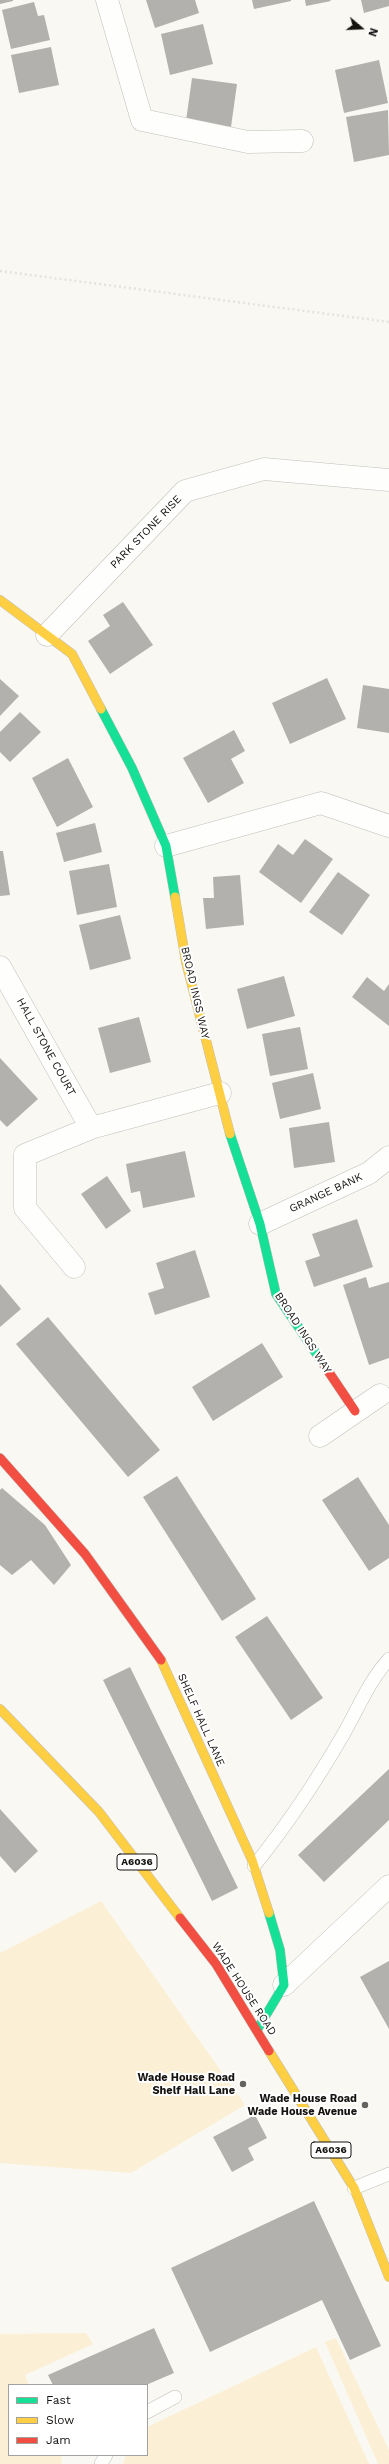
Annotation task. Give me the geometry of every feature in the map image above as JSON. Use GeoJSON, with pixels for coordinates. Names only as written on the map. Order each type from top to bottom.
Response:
{"type":"FeatureCollection","features":[{"type":"Feature","properties":{"kind":"main road","name":"BROAD INGS WAY"},"geometry":{"type":"LineString","coordinates":[[0,600],[72,654],[132,768],[166,846],[186,962],[233,1146],[260,1224],[276,1294],[355,1411]]}},
{"type":"Feature","properties":{"kind":"main road","name":"SHELF HALL LANE"},"geometry":{"type":"LineString","coordinates":[[0,1458],[85,1554],[161,1661],[254,1866],[280,1950],[284,1985]]}},
{"type":"Feature","properties":{"kind":"main road","name":"WADE HOUSE ROAD"},"geometry":{"type":"LineString","coordinates":[[0,1708],[99,1812],[216,1964],[354,2188],[389,2277]]}},
{"type":"Feature","properties":{"kind":"main road"},"geometry":{"type":"LineString","coordinates":[[257,2030],[284,1985]]}},
{"type":"Feature","properties":{"kind":"street"},"geometry":{"type":"LineString","coordinates":[[107,0],[142,120],[248,142],[302,141]]}},
{"type":"Feature","properties":{"kind":"street","name":"PARK STONE RISE"},"geometry":{"type":"LineString","coordinates":[[47,635],[185,491],[264,469],[389,480]]}},
{"type":"Feature","properties":{"kind":"street"},"geometry":{"type":"LineString","coordinates":[[166,846],[321,803],[389,826]]}},
{"type":"Feature","properties":{"kind":"street","name":"HALL STONE COURT"},"geometry":{"type":"LineString","coordinates":[[0,967],[91,1128]]}},
{"type":"Feature","properties":{"kind":"street"},"geometry":{"type":"LineString","coordinates":[[74,1267],[25,1208],[25,1155],[91,1128],[220,1093]]}},
{"type":"Feature","properties":{"kind":"street","name":"GRANGE BANK"},"geometry":{"type":"LineString","coordinates":[[260,1224],[369,1173],[389,1157]]}},
{"type":"Feature","properties":{"kind":"street"},"geometry":{"type":"LineString","coordinates":[[320,1436],[380,1395]]}},
{"type":"Feature","properties":{"kind":"street"},"geometry":{"type":"LineString","coordinates":[[284,1985],[389,1886]]}},
{"type":"Feature","properties":{"kind":"lane"},"geometry":{"type":"LineString","coordinates":[[254,1866],[277,1838],[343,1735],[377,1673],[389,1659]]}},
{"type":"Feature","properties":{"kind":"lane"},"geometry":{"type":"LineString","coordinates":[[354,2188],[389,2174]]}},
{"type":"Feature","properties":{"kind":"lane"},"geometry":{"type":"LineString","coordinates":[[148,2411],[175,2397]]}},
{"type":"Feature","properties":{"kind":"path"},"geometry":{"type":"LineString","coordinates":[[0,271],[389,322]]}},
{"type":"Feature","properties":{"kind":"shaded area"},"geometry":{"type":"Polygon","coordinates":[[[101,1901],[245,2105],[131,2173],[0,2163],[0,1952],[101,1901]]]}},
{"type":"Feature","properties":{"kind":"shaded area"},"geometry":{"type":"Polygon","coordinates":[[[86,2333],[93,2344],[25,2375],[29,2384],[8,2384],[8,2456],[62,2456],[61,2464],[0,2464],[0,2334],[86,2333]]]}},
{"type":"Feature","properties":{"kind":"shaded area"},"geometry":{"type":"Polygon","coordinates":[[[336,2338],[389,2450],[389,2464],[378,2464],[325,2342],[336,2338]]]}},
{"type":"Feature","properties":{"kind":"shaded area"},"geometry":{"type":"Polygon","coordinates":[[[316,2347],[369,2464],[123,2464],[126,2456],[148,2456],[148,2427],[316,2347]]]}},
{"type":"Feature","properties":{"kind":"building"},"geometry":{"type":"Polygon","coordinates":[[[0,0],[13,0],[13,1],[0,4],[0,0]]]}},
{"type":"Feature","properties":{"kind":"building"},"geometry":{"type":"Polygon","coordinates":[[[146,0],[195,0],[199,13],[155,28],[146,0]]]}},
{"type":"Feature","properties":{"kind":"building"},"geometry":{"type":"Polygon","coordinates":[[[252,0],[291,0],[291,1],[254,9],[252,0]]]}},
{"type":"Feature","properties":{"kind":"building"},"geometry":{"type":"Polygon","coordinates":[[[305,0],[330,0],[331,1],[306,6],[305,0]]]}},
{"type":"Feature","properties":{"kind":"building"},"geometry":{"type":"Polygon","coordinates":[[[361,0],[389,0],[389,6],[364,13],[361,0]]]}},
{"type":"Feature","properties":{"kind":"building"},"geometry":{"type":"Polygon","coordinates":[[[34,2],[38,16],[44,15],[50,40],[11,49],[2,10],[34,2]]]}},
{"type":"Feature","properties":{"kind":"building"},"geometry":{"type":"Polygon","coordinates":[[[203,24],[213,64],[170,75],[161,34],[203,24]]]}},
{"type":"Feature","properties":{"kind":"building"},"geometry":{"type":"Polygon","coordinates":[[[51,47],[59,85],[19,93],[11,55],[51,47]]]}},
{"type":"Feature","properties":{"kind":"building"},"geometry":{"type":"Polygon","coordinates":[[[379,60],[388,103],[344,113],[335,70],[379,60]]]}},
{"type":"Feature","properties":{"kind":"building"},"geometry":{"type":"Polygon","coordinates":[[[192,78],[237,84],[231,127],[186,121],[192,78]]]}},
{"type":"Feature","properties":{"kind":"building"},"geometry":{"type":"Polygon","coordinates":[[[388,110],[389,155],[354,162],[346,117],[388,110]]]}},
{"type":"Feature","properties":{"kind":"building"},"geometry":{"type":"Polygon","coordinates":[[[123,602],[153,645],[110,674],[88,641],[110,626],[103,615],[123,602]]]}},
{"type":"Feature","properties":{"kind":"building"},"geometry":{"type":"Polygon","coordinates":[[[327,678],[346,719],[290,744],[272,703],[327,678]]]}},
{"type":"Feature","properties":{"kind":"building"},"geometry":{"type":"Polygon","coordinates":[[[0,679],[19,696],[0,716],[0,679]]]}},
{"type":"Feature","properties":{"kind":"building"},"geometry":{"type":"Polygon","coordinates":[[[363,685],[389,689],[389,733],[357,728],[363,685]]]}},
{"type":"Feature","properties":{"kind":"building"},"geometry":{"type":"Polygon","coordinates":[[[20,712],[41,732],[10,762],[0,752],[0,732],[20,712]]]}},
{"type":"Feature","properties":{"kind":"building"},"geometry":{"type":"Polygon","coordinates":[[[234,730],[245,751],[231,759],[244,783],[208,803],[183,758],[234,730]]]}},
{"type":"Feature","properties":{"kind":"building"},"geometry":{"type":"Polygon","coordinates":[[[68,758],[93,807],[57,827],[32,778],[68,758]]]}},
{"type":"Feature","properties":{"kind":"building"},"geometry":{"type":"Polygon","coordinates":[[[95,823],[102,852],[64,862],[56,833],[95,823]]]}},
{"type":"Feature","properties":{"kind":"building"},"geometry":{"type":"Polygon","coordinates":[[[305,839],[333,859],[301,903],[259,872],[278,844],[293,855],[305,839]]]}},
{"type":"Feature","properties":{"kind":"building"},"geometry":{"type":"Polygon","coordinates":[[[0,851],[3,851],[10,895],[0,896],[0,851]]]}},
{"type":"Feature","properties":{"kind":"building"},"geometry":{"type":"Polygon","coordinates":[[[109,864],[117,907],[77,915],[69,871],[109,864]]]}},
{"type":"Feature","properties":{"kind":"building"},"geometry":{"type":"Polygon","coordinates":[[[338,872],[370,895],[342,935],[309,912],[338,872]]]}},
{"type":"Feature","properties":{"kind":"building"},"geometry":{"type":"Polygon","coordinates":[[[240,875],[244,925],[206,929],[203,898],[214,898],[213,877],[240,875]]]}},
{"type":"Feature","properties":{"kind":"building"},"geometry":{"type":"Polygon","coordinates":[[[120,915],[131,959],[90,970],[79,925],[120,915]]]}},
{"type":"Feature","properties":{"kind":"building"},"geometry":{"type":"Polygon","coordinates":[[[284,976],[295,1016],[247,1029],[237,989],[284,976]]]}},
{"type":"Feature","properties":{"kind":"building"},"geometry":{"type":"Polygon","coordinates":[[[367,977],[384,991],[389,984],[389,1026],[352,997],[367,977]]]}},
{"type":"Feature","properties":{"kind":"building"},"geometry":{"type":"Polygon","coordinates":[[[139,1017],[151,1062],[110,1073],[98,1028],[139,1017]]]}},
{"type":"Feature","properties":{"kind":"building"},"geometry":{"type":"Polygon","coordinates":[[[300,1027],[308,1069],[270,1076],[262,1034],[300,1027]]]}},
{"type":"Feature","properties":{"kind":"building"},"geometry":{"type":"Polygon","coordinates":[[[0,1058],[38,1099],[7,1127],[0,1120],[0,1058]]]}},
{"type":"Feature","properties":{"kind":"building"},"geometry":{"type":"Polygon","coordinates":[[[313,1073],[321,1109],[280,1119],[272,1083],[313,1073]]]}},
{"type":"Feature","properties":{"kind":"building"},"geometry":{"type":"Polygon","coordinates":[[[329,1122],[335,1162],[294,1168],[289,1128],[329,1122]]]}},
{"type":"Feature","properties":{"kind":"building"},"geometry":{"type":"Polygon","coordinates":[[[185,1151],[195,1197],[143,1208],[140,1191],[131,1193],[126,1164],[185,1151]]]}},
{"type":"Feature","properties":{"kind":"building"},"geometry":{"type":"Polygon","coordinates":[[[107,1176],[131,1211],[106,1229],[81,1194],[107,1176]]]}},
{"type":"Feature","properties":{"kind":"building"},"geometry":{"type":"Polygon","coordinates":[[[357,1219],[373,1267],[314,1287],[305,1261],[320,1256],[312,1234],[357,1219]]]}},
{"type":"Feature","properties":{"kind":"building"},"geometry":{"type":"Polygon","coordinates":[[[195,1250],[210,1297],[155,1315],[148,1293],[164,1288],[156,1263],[195,1250]]]}},
{"type":"Feature","properties":{"kind":"building"},"geometry":{"type":"Polygon","coordinates":[[[366,1277],[369,1288],[389,1282],[389,1358],[369,1365],[343,1285],[366,1277]]]}},
{"type":"Feature","properties":{"kind":"building"},"geometry":{"type":"Polygon","coordinates":[[[0,1284],[21,1309],[0,1327],[0,1284]]]}},
{"type":"Feature","properties":{"kind":"building"},"geometry":{"type":"Polygon","coordinates":[[[48,1317],[160,1450],[128,1477],[16,1344],[48,1317]]]}},
{"type":"Feature","properties":{"kind":"building"},"geometry":{"type":"Polygon","coordinates":[[[262,1343],[283,1377],[213,1421],[192,1387],[262,1343]]]}},
{"type":"Feature","properties":{"kind":"building"},"geometry":{"type":"Polygon","coordinates":[[[177,1476],[256,1599],[222,1621],[143,1497],[177,1476]]]}},
{"type":"Feature","properties":{"kind":"building"},"geometry":{"type":"Polygon","coordinates":[[[358,1477],[389,1525],[389,1558],[369,1571],[322,1500],[358,1477]]]}},
{"type":"Feature","properties":{"kind":"building"},"geometry":{"type":"Polygon","coordinates":[[[2,1488],[45,1525],[71,1565],[54,1585],[31,1560],[12,1575],[0,1565],[0,1490],[2,1488]]]}},
{"type":"Feature","properties":{"kind":"building"},"geometry":{"type":"Polygon","coordinates":[[[267,1616],[323,1698],[291,1720],[235,1637],[267,1616]]]}},
{"type":"Feature","properties":{"kind":"building"},"geometry":{"type":"Polygon","coordinates":[[[130,1667],[238,1888],[212,1901],[103,1680],[130,1667]]]}},
{"type":"Feature","properties":{"kind":"building"},"geometry":{"type":"Polygon","coordinates":[[[389,1769],[389,1820],[324,1882],[298,1855],[389,1769]]]}},
{"type":"Feature","properties":{"kind":"building"},"geometry":{"type":"Polygon","coordinates":[[[0,1809],[38,1851],[15,1873],[0,1856],[0,1809]]]}},
{"type":"Feature","properties":{"kind":"building"},"geometry":{"type":"Polygon","coordinates":[[[389,1961],[389,2029],[360,1977],[389,1961]]]}},
{"type":"Feature","properties":{"kind":"building"},"geometry":{"type":"Polygon","coordinates":[[[255,2115],[267,2138],[248,2148],[254,2160],[232,2172],[213,2137],[255,2115]]]}},
{"type":"Feature","properties":{"kind":"building"},"geometry":{"type":"Polygon","coordinates":[[[314,2201],[381,2346],[350,2360],[322,2300],[210,2352],[171,2268],[314,2201]]]}},
{"type":"Feature","properties":{"kind":"building"},"geometry":{"type":"Polygon","coordinates":[[[154,2328],[174,2373],[148,2384],[52,2384],[48,2375],[154,2328]]]}},
{"type":"Feature","properties":{"kind":"traffic: fast"},"geometry":{"type":"LineString","coordinates":[[101,709],[132,768],[166,846],[175,897]]}},
{"type":"Feature","properties":{"kind":"traffic: fast"},"geometry":{"type":"LineString","coordinates":[[230,1134],[260,1224],[276,1294],[322,1362]]}},
{"type":"Feature","properties":{"kind":"traffic: fast"},"geometry":{"type":"LineString","coordinates":[[257,2030],[284,1985],[280,1950],[269,1913]]}},
{"type":"Feature","properties":{"kind":"traffic: slow"},"geometry":{"type":"LineString","coordinates":[[0,600],[72,654],[101,709]]}},
{"type":"Feature","properties":{"kind":"traffic: slow"},"geometry":{"type":"LineString","coordinates":[[175,897],[186,962],[230,1134]]}},
{"type":"Feature","properties":{"kind":"traffic: slow"},"geometry":{"type":"LineString","coordinates":[[161,1660],[252,1860],[269,1913]]}},
{"type":"Feature","properties":{"kind":"traffic: slow"},"geometry":{"type":"LineString","coordinates":[[0,1709],[99,1812],[180,1918]]}},
{"type":"Feature","properties":{"kind":"traffic: slow"},"geometry":{"type":"LineString","coordinates":[[269,2051],[354,2188],[389,2277]]}},
{"type":"Feature","properties":{"kind":"traffic: jam"},"geometry":{"type":"LineString","coordinates":[[322,1362],[355,1411]]}},
{"type":"Feature","properties":{"kind":"traffic: jam"},"geometry":{"type":"LineString","coordinates":[[0,1458],[85,1554],[161,1660]]}},
{"type":"Feature","properties":{"kind":"traffic: jam"},"geometry":{"type":"LineString","coordinates":[[180,1918],[216,1964],[269,2051]]}},
{"type":"Feature","properties":{"kind":"place","name":"Wade House Road Shelf Hall Lane"},"geometry":{"type":"Point","coordinates":[243,2084]}},
{"type":"Feature","properties":{"kind":"place","name":"Wade House Road Wade House Avenue"},"geometry":{"type":"Point","coordinates":[365,2105]}}]}
